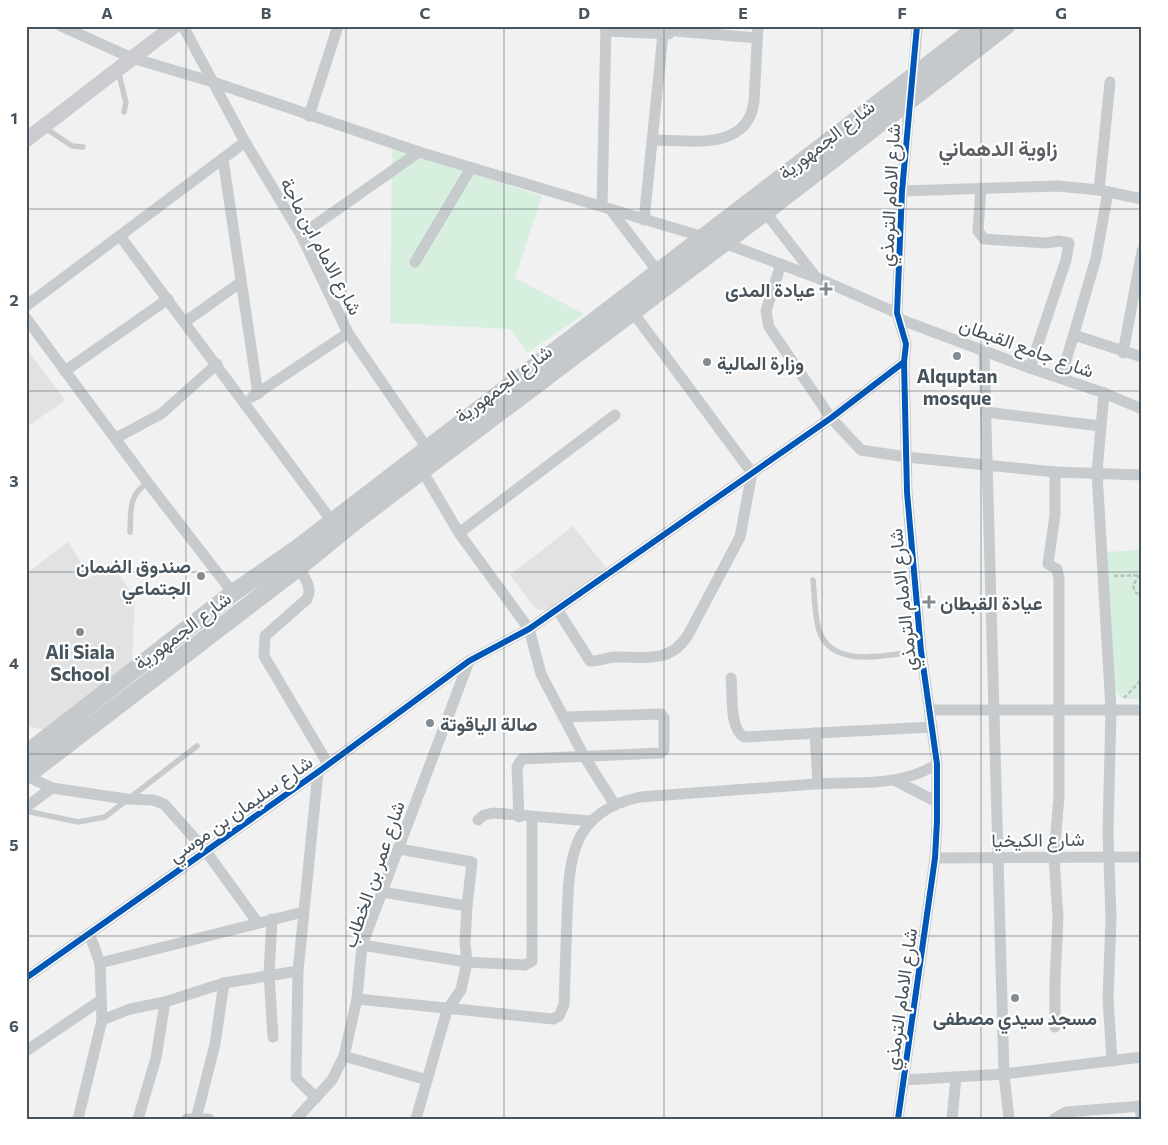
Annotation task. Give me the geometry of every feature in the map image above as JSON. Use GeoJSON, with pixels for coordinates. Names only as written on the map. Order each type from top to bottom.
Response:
{"type":"FeatureCollection","features":[{"type":"Feature","properties":{"kind":"main road"},"geometry":{"type":"LineString","coordinates":[[26,140],[174,26]]}},
{"type":"Feature","properties":{"kind":"main road","name":"شارع الجمهورية"},"geometry":{"type":"LineString","coordinates":[[27,773],[299,568],[632,311],[702,236],[980,26]]}},
{"type":"Feature","properties":{"kind":"main road","name":"شارع الجمهورية"},"geometry":{"type":"LineString","coordinates":[[26,754],[233,593],[298,548],[331,520],[427,448],[663,278],[724,243],[1006,26]]}},
{"type":"Feature","properties":{"kind":"street","name":"شارع جامع القبطان"},"geometry":{"type":"LineString","coordinates":[[61,26],[132,58],[212,82],[308,116],[471,168],[724,243],[815,276],[898,316],[984,351],[1104,393],[1142,409]]}},
{"type":"Feature","properties":{"kind":"street","name":"شارع الامام ابن ماجة"},"geometry":{"type":"LineString","coordinates":[[183,26],[245,142],[301,235],[348,333],[427,448]]}},
{"type":"Feature","properties":{"kind":"street"},"geometry":{"type":"LineString","coordinates":[[308,116],[338,26]]}},
{"type":"Feature","properties":{"kind":"street","name":"شارع الامام الترمذي"},"geometry":{"type":"LineString","coordinates":[[898,1119],[935,858],[937,802],[936,764],[921,651],[907,492],[904,362],[906,344],[898,316],[902,191],[917,26]]}},
{"type":"Feature","properties":{"kind":"street"},"geometry":{"type":"LineString","coordinates":[[653,140],[724,139],[732,136],[745,126],[753,111],[757,32],[678,29],[663,34],[606,29],[606,208],[663,278]]}},
{"type":"Feature","properties":{"kind":"street"},"geometry":{"type":"LineString","coordinates":[[644,220],[663,34]]}},
{"type":"Feature","properties":{"kind":"street"},"geometry":{"type":"LineString","coordinates":[[1061,378],[1096,258],[1104,191],[1110,82]]}},
{"type":"Feature","properties":{"kind":"street"},"geometry":{"type":"LineString","coordinates":[[26,306],[245,142]]}},
{"type":"Feature","properties":{"kind":"street"},"geometry":{"type":"LineString","coordinates":[[301,235],[419,152]]}},
{"type":"Feature","properties":{"kind":"street"},"geometry":{"type":"LineString","coordinates":[[223,159],[258,394]]}},
{"type":"Feature","properties":{"kind":"street"},"geometry":{"type":"LineString","coordinates":[[415,262],[471,168]]}},
{"type":"Feature","properties":{"kind":"street"},"geometry":{"type":"LineString","coordinates":[[902,191],[1035,185],[1104,191],[1142,198]]}},
{"type":"Feature","properties":{"kind":"street"},"geometry":{"type":"LineString","coordinates":[[981,188],[978,230],[984,238],[1069,243],[1066,260],[1030,368]]}},
{"type":"Feature","properties":{"kind":"street"},"geometry":{"type":"LineString","coordinates":[[765,212],[815,276]]}},
{"type":"Feature","properties":{"kind":"street"},"geometry":{"type":"LineString","coordinates":[[120,236],[168,298],[331,520]]}},
{"type":"Feature","properties":{"kind":"street"},"geometry":{"type":"LineString","coordinates":[[1123,353],[1142,251]]}},
{"type":"Feature","properties":{"kind":"street"},"geometry":{"type":"LineString","coordinates":[[781,264],[766,310],[766,321],[831,418],[860,450],[906,457],[1055,472],[1142,475]]}},
{"type":"Feature","properties":{"kind":"street"},"geometry":{"type":"LineString","coordinates":[[185,322],[241,282]]}},
{"type":"Feature","properties":{"kind":"street"},"geometry":{"type":"LineString","coordinates":[[65,371],[168,298]]}},
{"type":"Feature","properties":{"kind":"street"},"geometry":{"type":"LineString","coordinates":[[557,609],[590,661],[611,657],[670,654],[680,646],[688,635],[744,526],[752,473],[632,311]]}},
{"type":"Feature","properties":{"kind":"street"},"geometry":{"type":"LineString","coordinates":[[26,318],[148,483],[233,593]]}},
{"type":"Feature","properties":{"kind":"street"},"geometry":{"type":"LineString","coordinates":[[244,401],[258,394],[348,333]]}},
{"type":"Feature","properties":{"kind":"street"},"geometry":{"type":"LineString","coordinates":[[1074,335],[1123,353],[1142,357]]}},
{"type":"Feature","properties":{"kind":"street"},"geometry":{"type":"LineString","coordinates":[[984,351],[1000,858],[1004,1074],[1009,1119]]}},
{"type":"Feature","properties":{"kind":"street","name":"شارع سليمان بن موسي"},"geometry":{"type":"LineString","coordinates":[[26,978],[318,772],[469,661],[529,629],[831,418],[904,362]]}},
{"type":"Feature","properties":{"kind":"street"},"geometry":{"type":"LineString","coordinates":[[116,438],[161,414],[217,364]]}},
{"type":"Feature","properties":{"kind":"street"},"geometry":{"type":"LineString","coordinates":[[1104,393],[1097,472],[1111,710],[1108,832],[1111,918],[1108,999],[1112,1060]]}},
{"type":"Feature","properties":{"kind":"street"},"geometry":{"type":"LineString","coordinates":[[986,412],[1100,426]]}},
{"type":"Feature","properties":{"kind":"street"},"geometry":{"type":"LineString","coordinates":[[459,533],[614,415]]}},
{"type":"Feature","properties":{"kind":"street"},"geometry":{"type":"LineString","coordinates":[[427,448],[423,472],[459,533],[529,629],[541,674],[584,756],[615,805]]}},
{"type":"Feature","properties":{"kind":"street"},"geometry":{"type":"LineString","coordinates":[[1055,472],[1055,515],[1048,564],[1057,569],[1059,579],[1059,796],[1054,857],[1058,899],[1055,1027]]}},
{"type":"Feature","properties":{"kind":"street"},"geometry":{"type":"LineString","coordinates":[[299,568],[310,588],[310,593],[307,599],[265,636],[264,656],[328,764]]}},
{"type":"Feature","properties":{"kind":"street","name":"شارع عمر بن الخطاب"},"geometry":{"type":"LineString","coordinates":[[296,1119],[332,1080],[344,1056],[357,999],[362,945],[469,661]]}},
{"type":"Feature","properties":{"kind":"street"},"geometry":{"type":"LineString","coordinates":[[731,678],[735,725],[740,735],[747,738],[932,727]]}},
{"type":"Feature","properties":{"kind":"street"},"geometry":{"type":"LineString","coordinates":[[930,710],[1142,710]]}},
{"type":"Feature","properties":{"kind":"street"},"geometry":{"type":"LineString","coordinates":[[519,817],[517,767],[520,761],[526,758],[661,752],[664,748],[664,716],[659,714],[564,717]]}},
{"type":"Feature","properties":{"kind":"street"},"geometry":{"type":"LineString","coordinates":[[815,734],[818,784]]}},
{"type":"Feature","properties":{"kind":"street"},"geometry":{"type":"LineString","coordinates":[[357,999],[447,1010],[554,1019],[563,1011],[569,870],[579,839],[592,821],[615,805],[640,797],[818,784],[896,781],[917,775],[936,764]]}},
{"type":"Feature","properties":{"kind":"street"},"geometry":{"type":"LineString","coordinates":[[316,1098],[296,1078],[298,971],[318,772]]}},
{"type":"Feature","properties":{"kind":"street"},"geometry":{"type":"LineString","coordinates":[[27,773],[43,785],[52,788],[126,799],[152,800],[164,804],[205,850],[258,923]]}},
{"type":"Feature","properties":{"kind":"street"},"geometry":{"type":"LineString","coordinates":[[896,781],[937,802]]}},
{"type":"Feature","properties":{"kind":"street"},"geometry":{"type":"LineString","coordinates":[[26,809],[52,788]]}},
{"type":"Feature","properties":{"kind":"street"},"geometry":{"type":"LineString","coordinates":[[478,820],[488,814],[592,821]]}},
{"type":"Feature","properties":{"kind":"street"},"geometry":{"type":"LineString","coordinates":[[362,945],[467,962],[525,965],[532,961],[532,818]]}},
{"type":"Feature","properties":{"kind":"street"},"geometry":{"type":"LineString","coordinates":[[399,848],[472,862],[465,942],[467,962],[461,990],[447,1010],[416,1119]]}},
{"type":"Feature","properties":{"kind":"street","name":"شارع الكيخيا"},"geometry":{"type":"LineString","coordinates":[[935,858],[1142,857]]}},
{"type":"Feature","properties":{"kind":"street"},"geometry":{"type":"LineString","coordinates":[[382,892],[467,906]]}},
{"type":"Feature","properties":{"kind":"street"},"geometry":{"type":"LineString","coordinates":[[100,963],[303,912]]}},
{"type":"Feature","properties":{"kind":"street"},"geometry":{"type":"LineString","coordinates":[[272,920],[269,974],[273,1037]]}},
{"type":"Feature","properties":{"kind":"street"},"geometry":{"type":"LineString","coordinates":[[78,1119],[102,1020],[100,963],[89,933]]}},
{"type":"Feature","properties":{"kind":"street"},"geometry":{"type":"LineString","coordinates":[[102,1020],[130,1009],[165,1002],[224,984],[269,974],[298,971]]}},
{"type":"Feature","properties":{"kind":"street"},"geometry":{"type":"LineString","coordinates":[[209,1119],[193,1118],[215,1044],[224,984]]}},
{"type":"Feature","properties":{"kind":"street"},"geometry":{"type":"LineString","coordinates":[[26,1051],[101,1000]]}},
{"type":"Feature","properties":{"kind":"street"},"geometry":{"type":"LineString","coordinates":[[138,1119],[156,1058],[165,1002]]}},
{"type":"Feature","properties":{"kind":"street"},"geometry":{"type":"LineString","coordinates":[[344,1056],[427,1080]]}},
{"type":"Feature","properties":{"kind":"street"},"geometry":{"type":"LineString","coordinates":[[904,1080],[1004,1074],[1142,1057]]}},
{"type":"Feature","properties":{"kind":"street"},"geometry":{"type":"LineString","coordinates":[[952,1119],[956,1077]]}},
{"type":"Feature","properties":{"kind":"street"},"geometry":{"type":"LineString","coordinates":[[1054,1119],[1066,1112],[1140,1106],[1142,1119]]}},
{"type":"Feature","properties":{"kind":"lane"},"geometry":{"type":"LineString","coordinates":[[118,69],[126,103],[124,112]]}},
{"type":"Feature","properties":{"kind":"lane"},"geometry":{"type":"LineString","coordinates":[[43,127],[72,146],[83,147]]}},
{"type":"Feature","properties":{"kind":"lane"},"geometry":{"type":"LineString","coordinates":[[130,532],[132,498],[141,486],[148,483]]}},
{"type":"Feature","properties":{"kind":"lane"},"geometry":{"type":"LineString","coordinates":[[813,580],[819,631],[827,644],[836,652],[853,657],[921,651]]}},
{"type":"Feature","properties":{"kind":"lane"},"geometry":{"type":"LineString","coordinates":[[26,809],[78,822],[105,817],[126,799],[198,746]]}},
{"type":"Feature","properties":{"kind":"path"},"geometry":{"type":"LineString","coordinates":[[1108,576],[1142,575]]}},
{"type":"Feature","properties":{"kind":"path"},"geometry":{"type":"LineString","coordinates":[[1142,575],[1136,578],[1133,585],[1135,592],[1142,596]]}},
{"type":"Feature","properties":{"kind":"path"},"geometry":{"type":"LineString","coordinates":[[1111,710],[1142,679]]}},
{"type":"Feature","properties":{"kind":"shaded area"},"geometry":{"type":"Polygon","coordinates":[[[26,348],[65,400],[26,428],[26,348]]]}},
{"type":"Feature","properties":{"kind":"shaded area"},"geometry":{"type":"Polygon","coordinates":[[[573,526],[611,574],[560,613],[536,609],[510,575],[573,526]]]}},
{"type":"Feature","properties":{"kind":"shaded area","name":"Ali Siala School"},"geometry":{"type":"Polygon","coordinates":[[[68,542],[90,577],[112,563],[135,599],[132,664],[46,730],[26,726],[26,574],[68,542]]]}},
{"type":"Feature","properties":{"kind":"green space"},"geometry":{"type":"Polygon","coordinates":[[[392,147],[542,196],[515,278],[584,314],[527,353],[510,329],[390,323],[392,147]]]}},
{"type":"Feature","properties":{"kind":"green space"},"geometry":{"type":"Polygon","coordinates":[[[1142,550],[1142,699],[1124,699],[1109,687],[1105,552],[1142,550]]]}},
{"type":"Feature","properties":{"kind":"cycle path"},"geometry":{"type":"LineString","coordinates":[[898,1119],[935,858],[937,821],[937,764],[921,651],[907,492],[904,362],[906,344],[897,313],[902,191],[917,26]]}},
{"type":"Feature","properties":{"kind":"cycle path"},"geometry":{"type":"LineString","coordinates":[[26,978],[318,772],[469,661],[529,629],[831,418],[904,362]]}},
{"type":"Feature","properties":{"kind":"place","name":"عيادة المدى"},"geometry":{"type":"Point","coordinates":[826,289]}},
{"type":"Feature","properties":{"kind":"place","name":"Alquptan mosque"},"geometry":{"type":"Point","coordinates":[957,356]}},
{"type":"Feature","properties":{"kind":"place","name":"وزارة المالية"},"geometry":{"type":"Point","coordinates":[707,362]}},
{"type":"Feature","properties":{"kind":"place","name":"صندوق الضمان الجتماعي"},"geometry":{"type":"Point","coordinates":[201,576]}},
{"type":"Feature","properties":{"kind":"place","name":"عيادة القبطان"},"geometry":{"type":"Point","coordinates":[929,602]}},
{"type":"Feature","properties":{"kind":"place","name":"Ali Siala School"},"geometry":{"type":"Point","coordinates":[80,632]}},
{"type":"Feature","properties":{"kind":"place","name":"صالة الياقوتة"},"geometry":{"type":"Point","coordinates":[430,723]}},
{"type":"Feature","properties":{"kind":"place","name":"مسجد سيدي مصطفى"},"geometry":{"type":"Point","coordinates":[1015,998]}},
{"type":"Feature","properties":{"kind":"district","name":"زاوية الدهماني"},"geometry":{"type":"Point","coordinates":[998,147]}}]}
